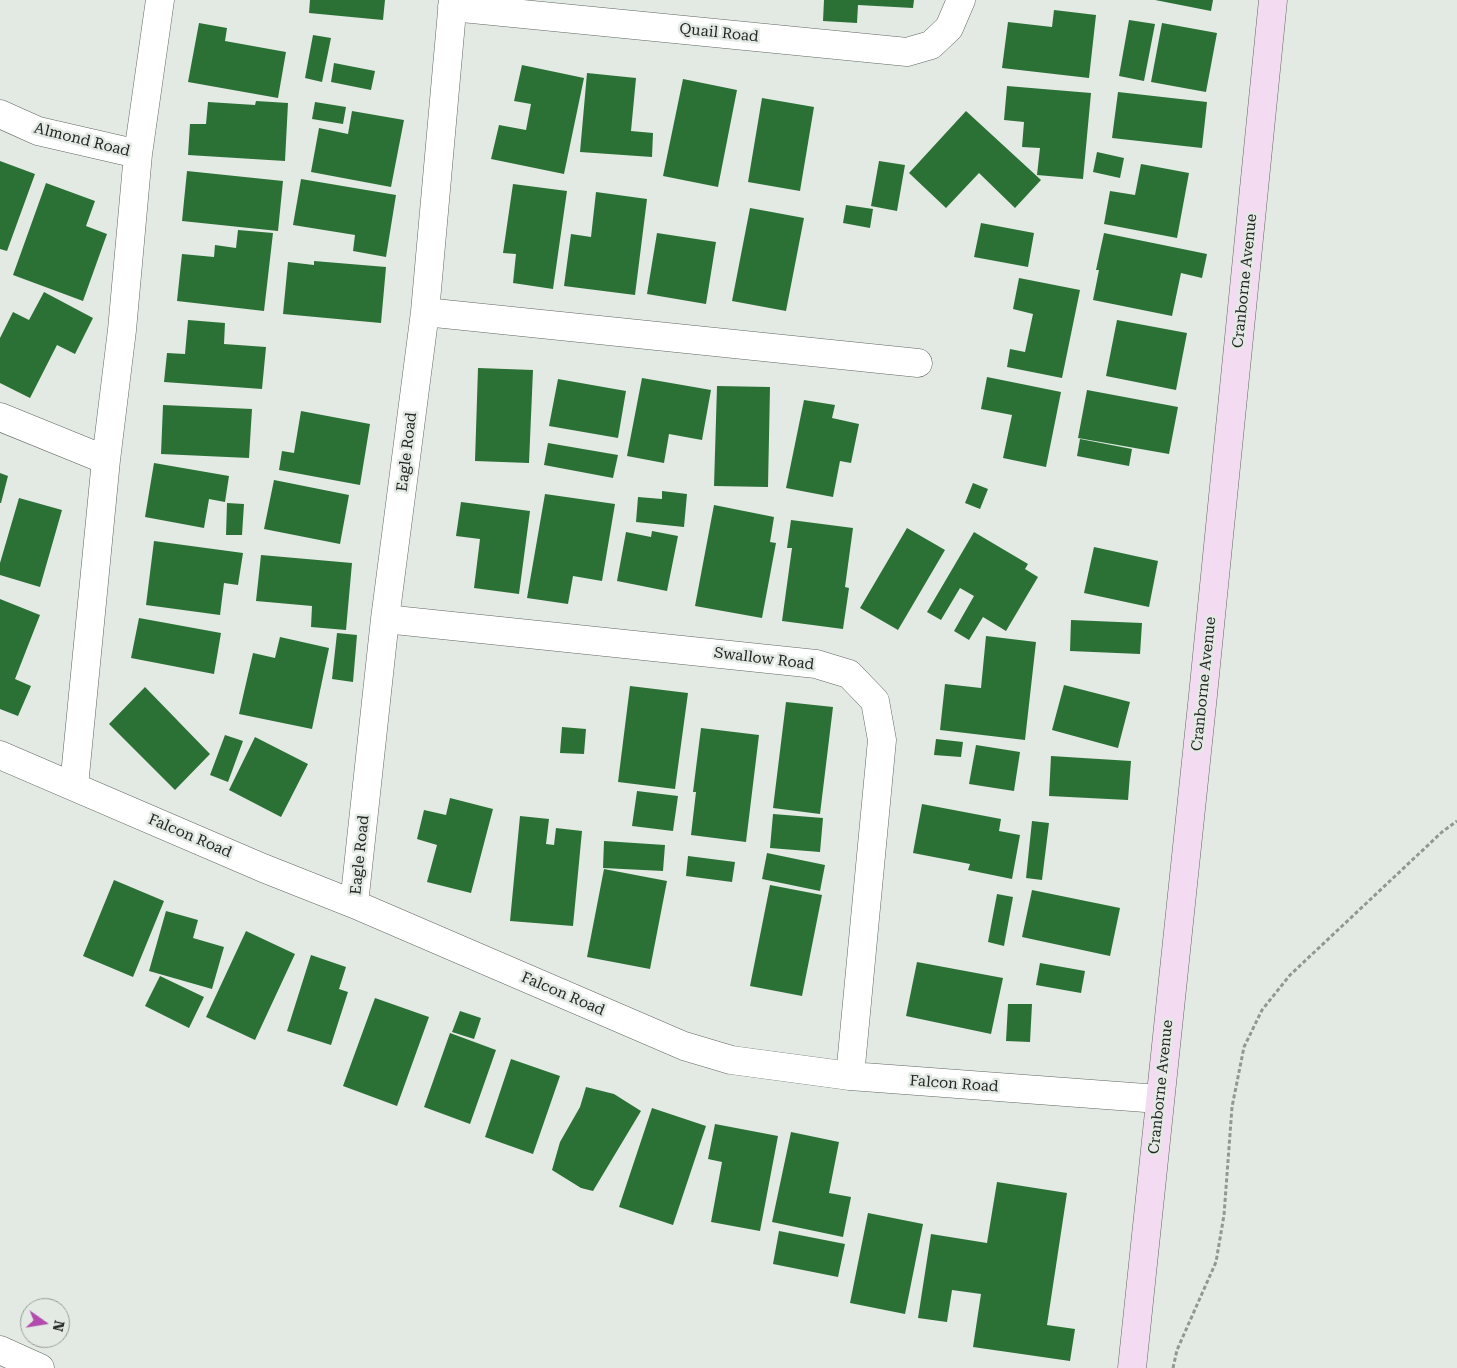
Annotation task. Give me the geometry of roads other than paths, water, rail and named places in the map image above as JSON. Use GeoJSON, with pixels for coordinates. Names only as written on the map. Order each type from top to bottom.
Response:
{"type":"FeatureCollection","features":[{"type":"Feature","properties":{"kind":"street"},"geometry":{"type":"LineString","coordinates":[[74,786],[106,460],[122,330],[138,154],[160,0]]}},
{"type":"Feature","properties":{"kind":"street","name":"Quail Road"},"geometry":{"type":"LineString","coordinates":[[453,4],[907,52],[931,45],[949,28],[961,0]]}},
{"type":"Feature","properties":{"kind":"street","name":"Cranborne Avenue"},"geometry":{"type":"LineString","coordinates":[[1132,1368],[1203,695],[1273,0]]}},
{"type":"Feature","properties":{"kind":"street","name":"Eagle Road"},"geometry":{"type":"LineString","coordinates":[[354,904],[385,619],[425,312],[453,4]]}},
{"type":"Feature","properties":{"kind":"street","name":"Almond Road"},"geometry":{"type":"LineString","coordinates":[[0,114],[38,132],[138,154]]}},
{"type":"Feature","properties":{"kind":"street"},"geometry":{"type":"LineString","coordinates":[[425,312],[918,363]]}},
{"type":"Feature","properties":{"kind":"street"},"geometry":{"type":"LineString","coordinates":[[0,417],[106,460]]}},
{"type":"Feature","properties":{"kind":"street","name":"Swallow Road"},"geometry":{"type":"LineString","coordinates":[[385,619],[816,664],[849,674],[875,701],[882,740],[850,1076]]}},
{"type":"Feature","properties":{"kind":"street","name":"Falcon Road"},"geometry":{"type":"LineString","coordinates":[[0,755],[684,1046],[731,1060],[850,1076],[1159,1099]]}},
{"type":"Feature","properties":{"kind":"street"},"geometry":{"type":"LineString","coordinates":[[0,1350],[40,1368]]}}]}
